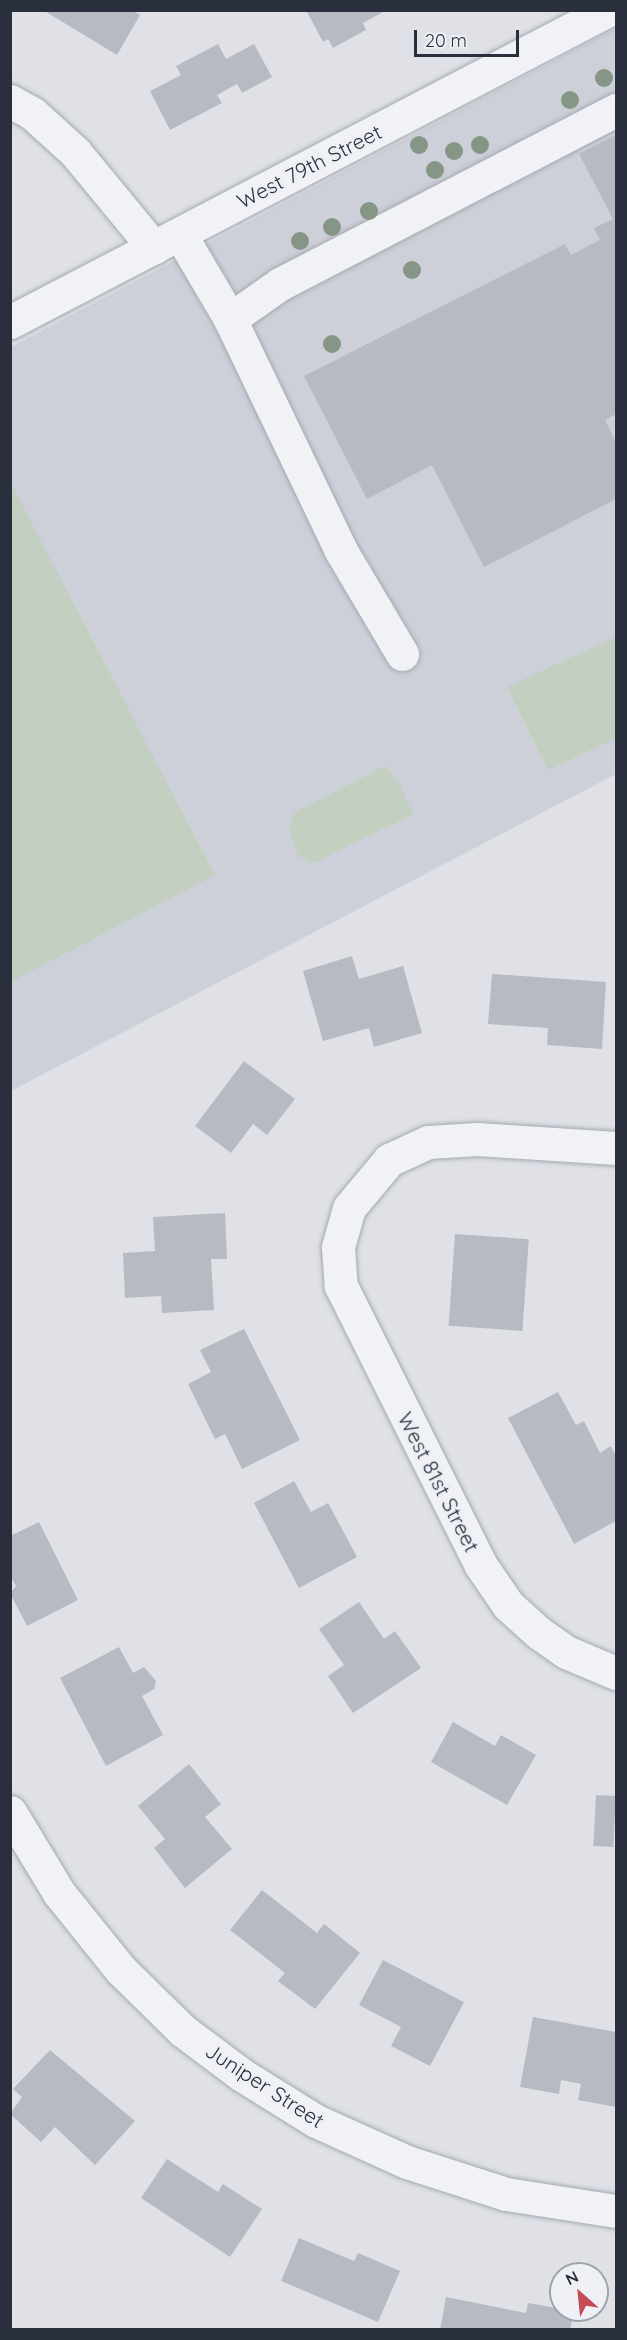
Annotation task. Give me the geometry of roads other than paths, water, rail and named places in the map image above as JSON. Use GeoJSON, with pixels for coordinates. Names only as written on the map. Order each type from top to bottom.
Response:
{"type":"FeatureCollection","features":[{"type":"Feature","properties":{"kind":"street","name":"West 79th Street"},"geometry":{"type":"LineString","coordinates":[[10,322],[608,10]]}},
{"type":"Feature","properties":{"kind":"street"},"geometry":{"type":"LineString","coordinates":[[10,101],[32,113],[167,241],[230,319],[340,549],[402,654]]}},
{"type":"Feature","properties":{"kind":"street"},"geometry":{"type":"LineString","coordinates":[[230,319],[280,284],[616,110]]}},
{"type":"Feature","properties":{"kind":"street","name":"West 81st Street"},"geometry":{"type":"LineString","coordinates":[[616,1149],[477,1139],[428,1142],[389,1160],[349,1208],[341,1235],[341,1286],[480,1564],[508,1605],[540,1634],[566,1652],[616,1674]]}},
{"type":"Feature","properties":{"kind":"street","name":"Juniper Street"},"geometry":{"type":"LineString","coordinates":[[10,1812],[59,1893],[121,1970],[182,2030],[242,2075],[316,2121],[407,2162],[507,2194],[616,2211]]}}]}
